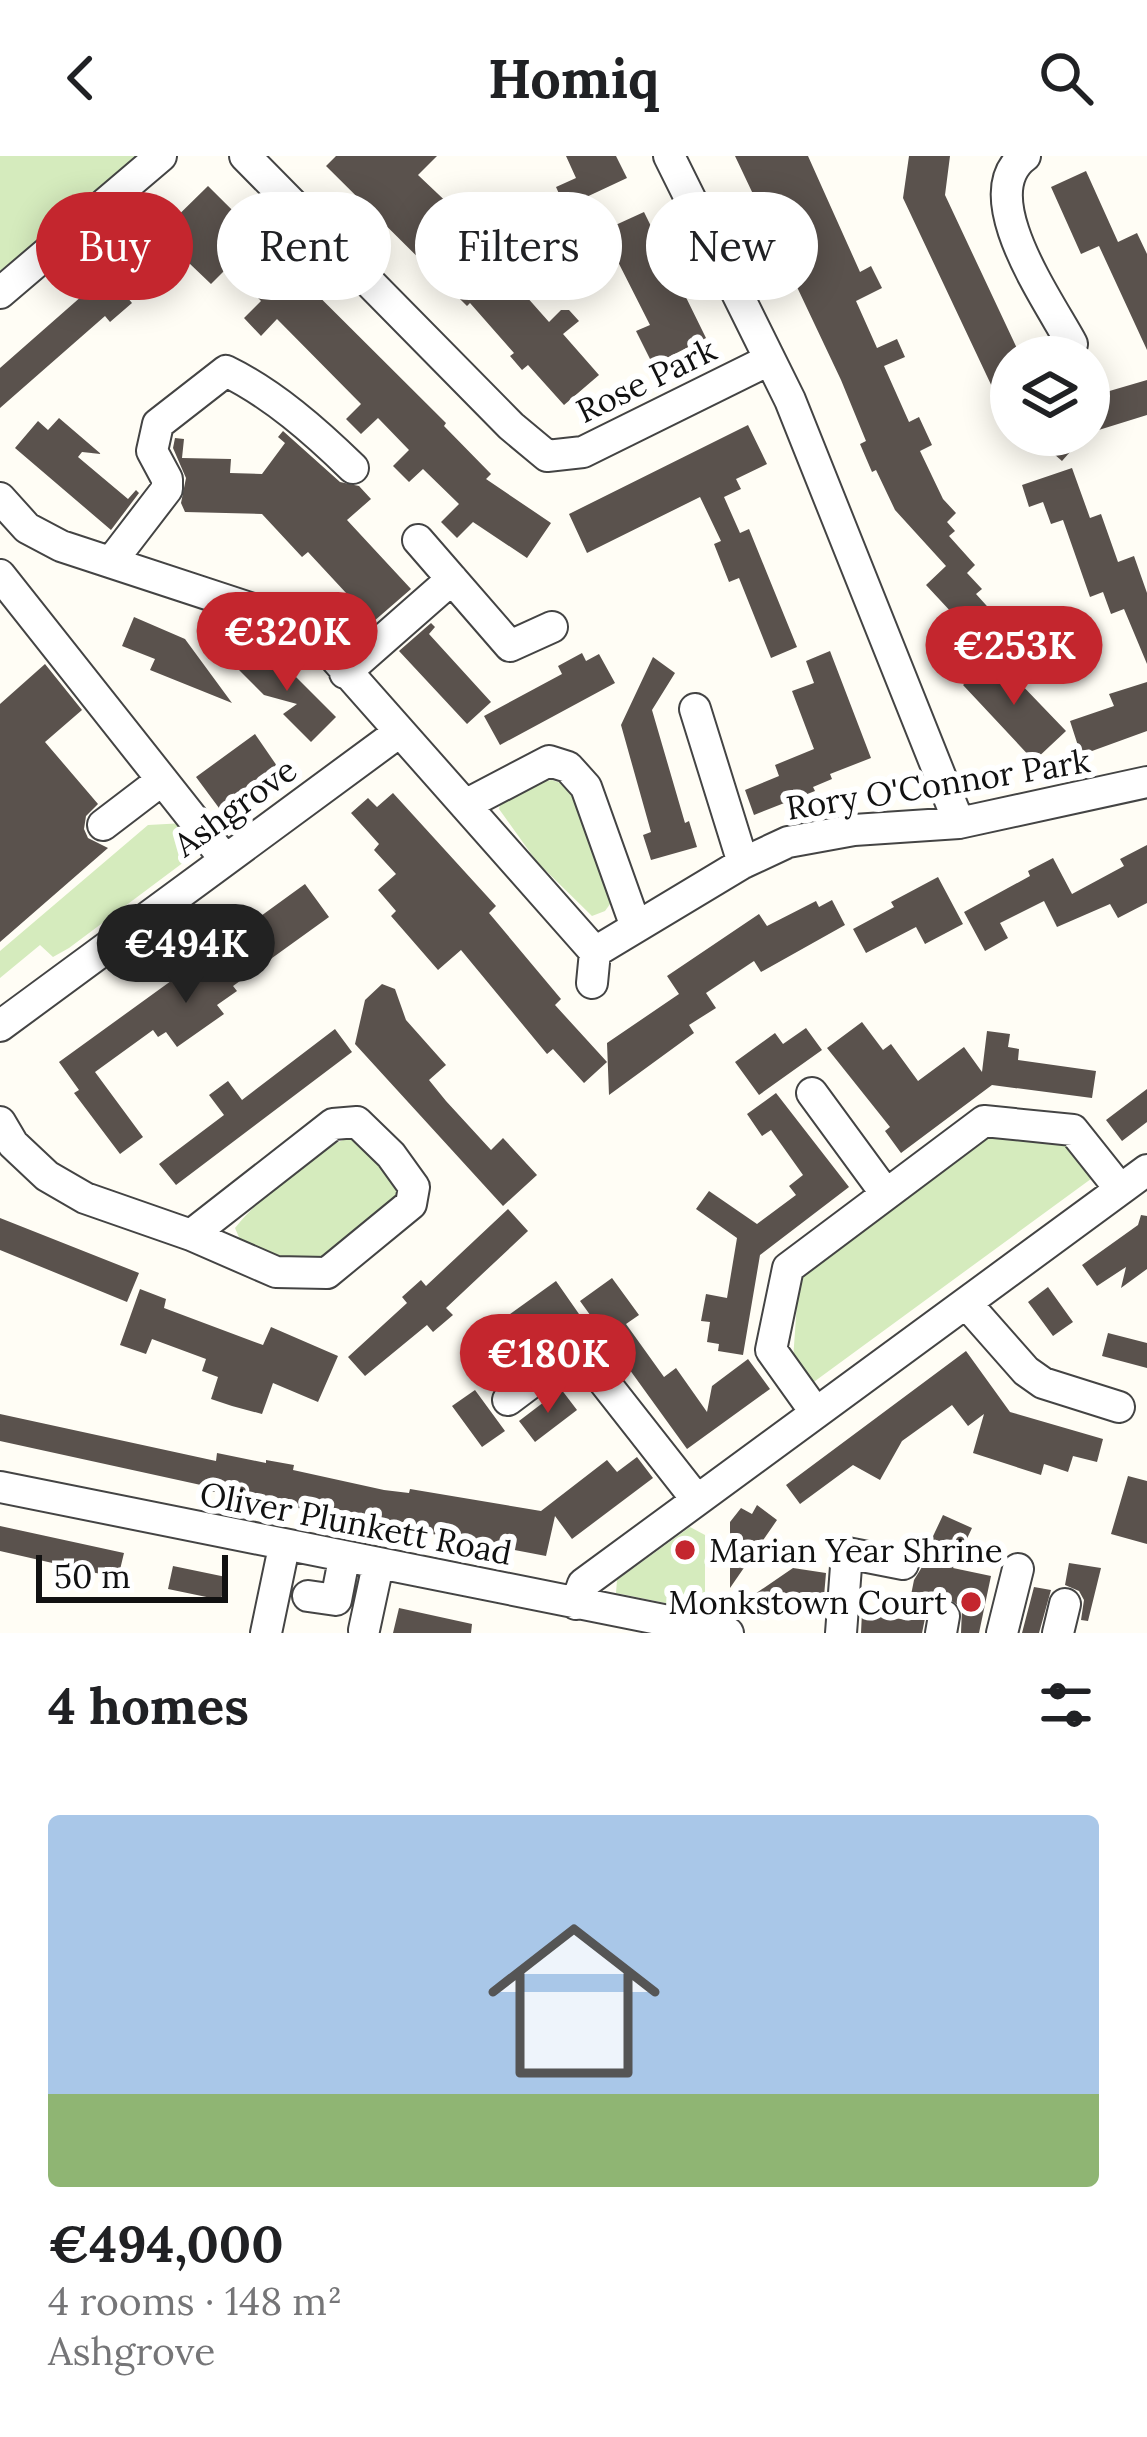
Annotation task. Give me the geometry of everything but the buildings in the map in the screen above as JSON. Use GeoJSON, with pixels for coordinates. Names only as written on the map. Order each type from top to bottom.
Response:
{"type":"FeatureCollection","features":[{"type":"Feature","properties":{"kind":"street"},"geometry":{"type":"LineString","coordinates":[[0,293],[161,156]]}},
{"type":"Feature","properties":{"kind":"street","name":"Rose Park"},"geometry":{"type":"LineString","coordinates":[[245,156],[511,426],[548,456],[584,452],[769,360]]}},
{"type":"Feature","properties":{"kind":"street","name":"Rose Park"},"geometry":{"type":"LineString","coordinates":[[669,156],[790,400],[959,824]]}},
{"type":"Feature","properties":{"kind":"street"},"geometry":{"type":"LineString","coordinates":[[1025,156],[1016,162],[1003,192],[1011,226],[1068,336]]}},
{"type":"Feature","properties":{"kind":"street"},"geometry":{"type":"LineString","coordinates":[[111,562],[167,489],[167,479],[152,451],[158,424],[226,371],[251,383],[353,468]]}},
{"type":"Feature","properties":{"kind":"street"},"geometry":{"type":"LineString","coordinates":[[0,497],[27,528],[61,546],[300,626],[319,640],[465,805],[550,761],[568,767],[586,787],[636,927]]}},
{"type":"Feature","properties":{"kind":"street"},"geometry":{"type":"LineString","coordinates":[[418,540],[510,646],[552,627]]}},
{"type":"Feature","properties":{"kind":"street"},"geometry":{"type":"LineString","coordinates":[[0,574],[224,858]]}},
{"type":"Feature","properties":{"kind":"street"},"geometry":{"type":"LineString","coordinates":[[346,673],[452,579]]}},
{"type":"Feature","properties":{"kind":"street"},"geometry":{"type":"LineString","coordinates":[[695,709],[743,863]]}},
{"type":"Feature","properties":{"kind":"street","name":"Ashgrove"},"geometry":{"type":"LineString","coordinates":[[0,1026],[398,733]]}},
{"type":"Feature","properties":{"kind":"street"},"geometry":{"type":"LineString","coordinates":[[104,825],[162,780]]}},
{"type":"Feature","properties":{"kind":"street","name":"Rory O'Connor Park"},"geometry":{"type":"LineString","coordinates":[[465,805],[594,967],[636,927],[743,863],[788,842],[854,830],[959,824],[1147,782]]}},
{"type":"Feature","properties":{"kind":"street"},"geometry":{"type":"LineString","coordinates":[[812,1094],[886,1194]]}},
{"type":"Feature","properties":{"kind":"street"},"geometry":{"type":"LineString","coordinates":[[816,1413],[771,1351],[788,1268],[984,1121],[1073,1130],[1120,1189]]}},
{"type":"Feature","properties":{"kind":"street"},"geometry":{"type":"LineString","coordinates":[[0,1122],[13,1144],[47,1176],[85,1198],[191,1235],[276,1273],[327,1273],[411,1204],[414,1187],[391,1155],[357,1122],[333,1124],[191,1235]]}},
{"type":"Feature","properties":{"kind":"street"},"geometry":{"type":"LineString","coordinates":[[576,1604],[583,1584],[1147,1170]]}},
{"type":"Feature","properties":{"kind":"street"},"geometry":{"type":"LineString","coordinates":[[966,1303],[1026,1371],[1043,1383],[1119,1407]]}},
{"type":"Feature","properties":{"kind":"street"},"geometry":{"type":"LineString","coordinates":[[508,1400],[572,1352],[580,1351],[697,1500]]}},
{"type":"Feature","properties":{"kind":"street","name":"Oliver Plunkett Road"},"geometry":{"type":"LineString","coordinates":[[0,1486],[714,1630]]}},
{"type":"Feature","properties":{"kind":"street"},"geometry":{"type":"LineString","coordinates":[[266,1633],[284,1546]]}},
{"type":"Feature","properties":{"kind":"street"},"geometry":{"type":"LineString","coordinates":[[841,1633],[847,1552],[903,1564]]}},
{"type":"Feature","properties":{"kind":"street"},"geometry":{"type":"LineString","coordinates":[[308,1596],[336,1600],[344,1558]]}},
{"type":"Feature","properties":{"kind":"street"},"geometry":{"type":"LineString","coordinates":[[364,1630],[377,1565]]}},
{"type":"Feature","properties":{"kind":"street"},"geometry":{"type":"LineString","coordinates":[[1002,1633],[1018,1569]]}},
{"type":"Feature","properties":{"kind":"green space"},"geometry":{"type":"Polygon","coordinates":[[[0,156],[148,156],[99,192],[36,192],[36,242],[0,273],[0,156]]]}},
{"type":"Feature","properties":{"kind":"green space"},"geometry":{"type":"Polygon","coordinates":[[[552,780],[578,789],[613,900],[605,911],[592,916],[537,862],[499,809],[536,783],[552,780]]]}},
{"type":"Feature","properties":{"kind":"green space"},"geometry":{"type":"Polygon","coordinates":[[[185,823],[196,846],[192,856],[69,948],[53,957],[40,945],[0,978],[0,951],[148,825],[185,823]]]}},
{"type":"Feature","properties":{"kind":"green space"},"geometry":{"type":"Polygon","coordinates":[[[994,1131],[1068,1139],[1095,1176],[811,1384],[793,1360],[799,1274],[994,1131]]]}},
{"type":"Feature","properties":{"kind":"green space"},"geometry":{"type":"Polygon","coordinates":[[[348,1138],[381,1161],[400,1197],[331,1256],[296,1262],[244,1249],[235,1228],[246,1216],[282,1183],[348,1138]]]}},
{"type":"Feature","properties":{"kind":"green space"},"geometry":{"type":"Polygon","coordinates":[[[690,1527],[705,1535],[705,1611],[616,1593],[617,1580],[690,1527]]]}},
{"type":"Feature","properties":{"kind":"place","name":"Marian Year Shrine"},"geometry":{"type":"Point","coordinates":[685,1550]}},
{"type":"Feature","properties":{"kind":"place","name":"Monkstown Court"},"geometry":{"type":"Point","coordinates":[971,1602]}}]}
